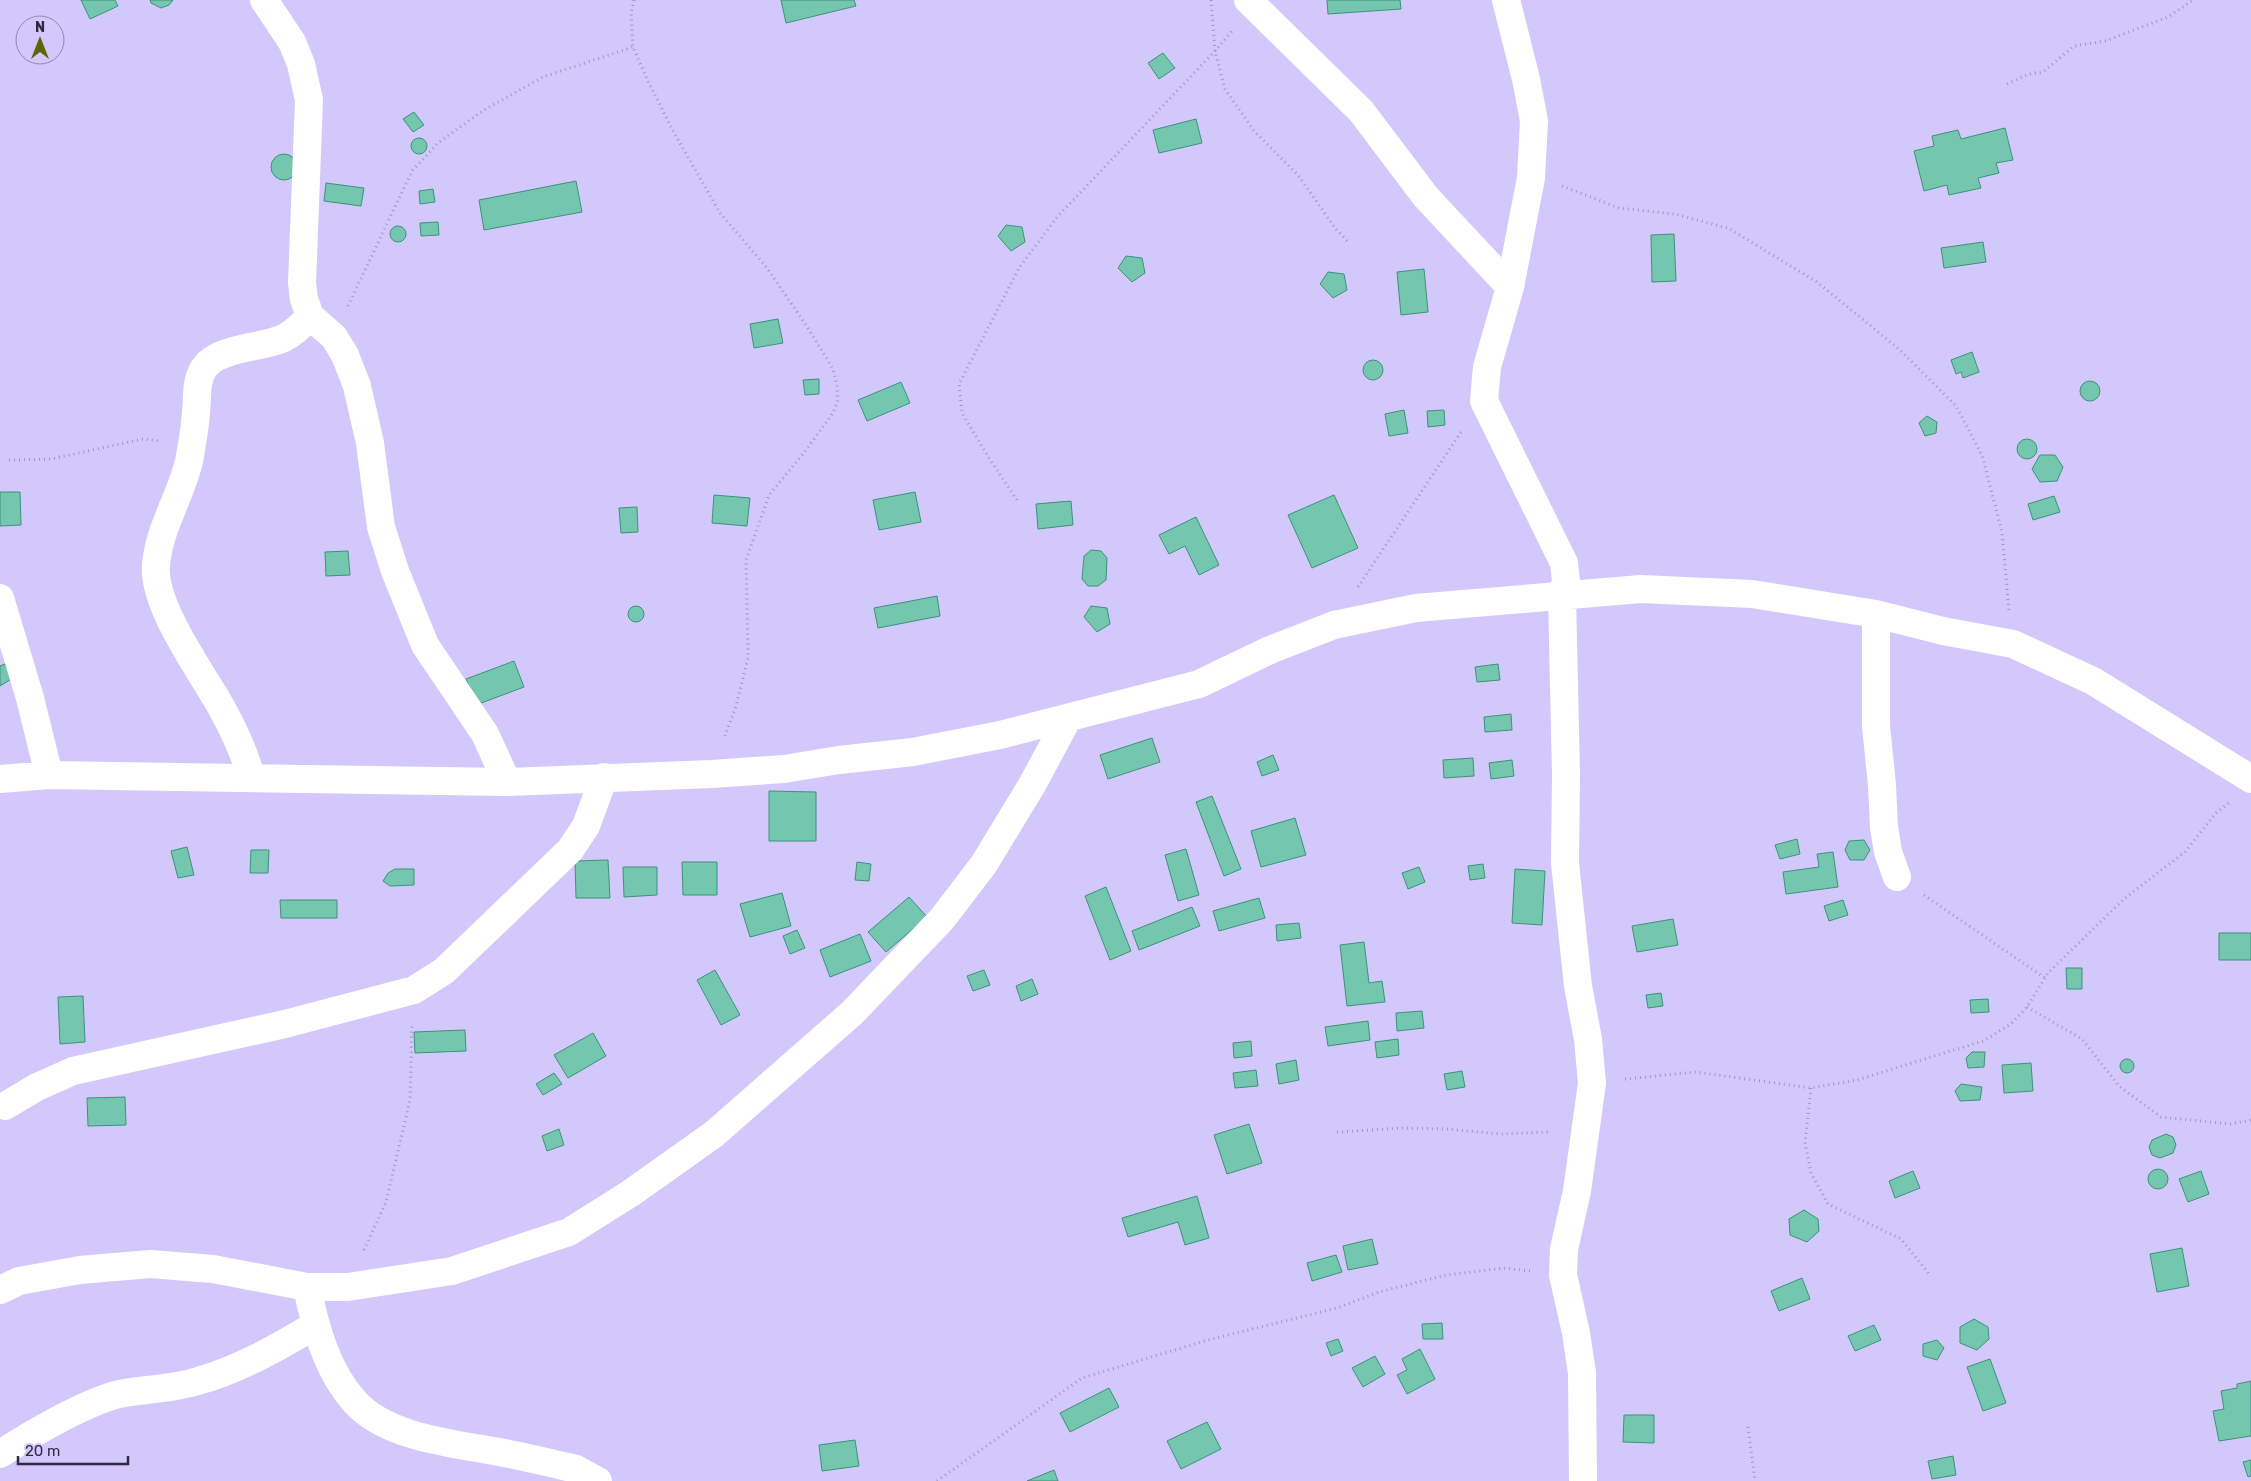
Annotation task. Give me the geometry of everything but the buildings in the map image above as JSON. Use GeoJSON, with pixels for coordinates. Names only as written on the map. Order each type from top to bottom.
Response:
{"type":"FeatureCollection","features":[{"type":"Feature","properties":{"kind":"street"},"geometry":{"type":"LineString","coordinates":[[264,0],[292,42],[301,64],[309,100],[302,283],[304,299],[310,316],[334,337],[345,355],[357,386],[370,443],[381,528],[395,571],[425,645],[485,734],[507,782]]}},
{"type":"Feature","properties":{"kind":"street"},"geometry":{"type":"LineString","coordinates":[[1506,0],[1526,79],[1534,121],[1531,178],[1510,287],[1487,367],[1484,401],[1564,563],[1566,581],[1562,596],[1566,774],[1565,863],[1578,986],[1588,1039],[1592,1083],[1577,1191],[1564,1249],[1563,1275],[1576,1332],[1582,1373],[1583,1481]]}},
{"type":"Feature","properties":{"kind":"street"},"geometry":{"type":"LineString","coordinates":[[1251,3],[1361,111],[1426,197],[1510,287]]}},
{"type":"Feature","properties":{"kind":"street"},"geometry":{"type":"LineString","coordinates":[[251,777],[243,749],[173,625],[157,586],[156,566],[161,537],[187,470],[197,410],[197,386],[205,367],[226,353],[284,338],[301,326],[310,316]]}},
{"type":"Feature","properties":{"kind":"street"},"geometry":{"type":"LineString","coordinates":[[0,779],[49,775],[507,782],[712,774],[784,769],[839,760],[913,752],[1000,735],[1199,684],[1270,650],[1334,625],[1416,608],[1641,590],[1752,594],[1876,614],[1943,631],[2013,644],[2093,681],[2251,778]]}},
{"type":"Feature","properties":{"kind":"street"},"geometry":{"type":"LineString","coordinates":[[0,598],[30,698],[49,775]]}},
{"type":"Feature","properties":{"kind":"street"},"geometry":{"type":"LineString","coordinates":[[1876,614],[1876,726],[1884,827],[1888,852],[1897,877]]}},
{"type":"Feature","properties":{"kind":"street"},"geometry":{"type":"LineString","coordinates":[[0,1290],[19,1281],[72,1272],[150,1264],[213,1269],[307,1287],[348,1287],[452,1271],[568,1232],[631,1193],[714,1134],[852,1013],[942,919],[984,864],[1032,785],[1068,718]]}},
{"type":"Feature","properties":{"kind":"street"},"geometry":{"type":"LineString","coordinates":[[5,1106],[73,1071],[285,1024],[414,990],[444,971],[570,850],[586,826],[604,777]]}},
{"type":"Feature","properties":{"kind":"street"},"geometry":{"type":"LineString","coordinates":[[307,1287],[315,1325],[336,1375],[356,1403],[380,1421],[412,1435],[576,1469],[598,1481]]}},
{"type":"Feature","properties":{"kind":"street"},"geometry":{"type":"LineString","coordinates":[[0,1454],[90,1405],[119,1394],[197,1382],[224,1373],[284,1344],[315,1325]]}},
{"type":"Feature","properties":{"kind":"path"},"geometry":{"type":"LineString","coordinates":[[634,0],[631,13],[633,47],[673,131],[720,213],[767,268],[806,325],[833,369],[837,386],[838,400],[833,413],[803,454],[768,495],[746,560],[748,658],[736,706],[712,774]]}},
{"type":"Feature","properties":{"kind":"path"},"geometry":{"type":"LineString","coordinates":[[1211,0],[1215,51],[1226,89],[1255,132],[1298,175],[1335,228],[1349,243]]}},
{"type":"Feature","properties":{"kind":"path"},"geometry":{"type":"LineString","coordinates":[[2007,84],[2029,74],[2043,72],[2074,46],[2105,41],[2132,31],[2168,17],[2193,0]]}},
{"type":"Feature","properties":{"kind":"path"},"geometry":{"type":"LineString","coordinates":[[1017,500],[962,412],[959,384],[1019,268],[1058,216],[1215,51],[1251,3]]}},
{"type":"Feature","properties":{"kind":"path"},"geometry":{"type":"LineString","coordinates":[[334,337],[412,171],[439,142],[484,110],[544,77],[633,47]]}},
{"type":"Feature","properties":{"kind":"path"},"geometry":{"type":"LineString","coordinates":[[1531,178],[1569,188],[1619,208],[1674,214],[1728,228],[1817,282],[1900,350],[1956,406],[1982,455],[2002,532],[2013,644]]}},
{"type":"Feature","properties":{"kind":"path"},"geometry":{"type":"LineString","coordinates":[[1334,625],[1369,569],[1484,401]]}},
{"type":"Feature","properties":{"kind":"path"},"geometry":{"type":"LineString","coordinates":[[10,460],[51,459],[143,439],[192,444]]}},
{"type":"Feature","properties":{"kind":"path"},"geometry":{"type":"LineString","coordinates":[[1592,1083],[1696,1072],[1812,1088],[1857,1080],[1983,1041],[2011,1024],[2027,1007],[2048,972],[2125,898],[2185,852],[2216,813],[2230,802]]}},
{"type":"Feature","properties":{"kind":"path"},"geometry":{"type":"LineString","coordinates":[[1897,877],[2045,978]]}},
{"type":"Feature","properties":{"kind":"path"},"geometry":{"type":"LineString","coordinates":[[348,1287],[386,1202],[410,1100],[414,990]]}},
{"type":"Feature","properties":{"kind":"path"},"geometry":{"type":"LineString","coordinates":[[2027,1007],[2082,1039],[2119,1086],[2161,1117],[2230,1124],[2251,1120]]}},
{"type":"Feature","properties":{"kind":"path"},"geometry":{"type":"LineString","coordinates":[[1812,1088],[1805,1142],[1812,1173],[1828,1204],[1901,1240],[1929,1274]]}},
{"type":"Feature","properties":{"kind":"path"},"geometry":{"type":"LineString","coordinates":[[1337,1132],[1402,1128],[1446,1129],[1501,1134],[1539,1131],[1584,1134]]}},
{"type":"Feature","properties":{"kind":"path"},"geometry":{"type":"LineString","coordinates":[[937,1481],[1082,1378],[1208,1340],[1328,1311],[1379,1292],[1446,1275],[1504,1268],[1563,1275]]}},
{"type":"Feature","properties":{"kind":"path"},"geometry":{"type":"LineString","coordinates":[[1748,1427],[1755,1481]]}}]}
